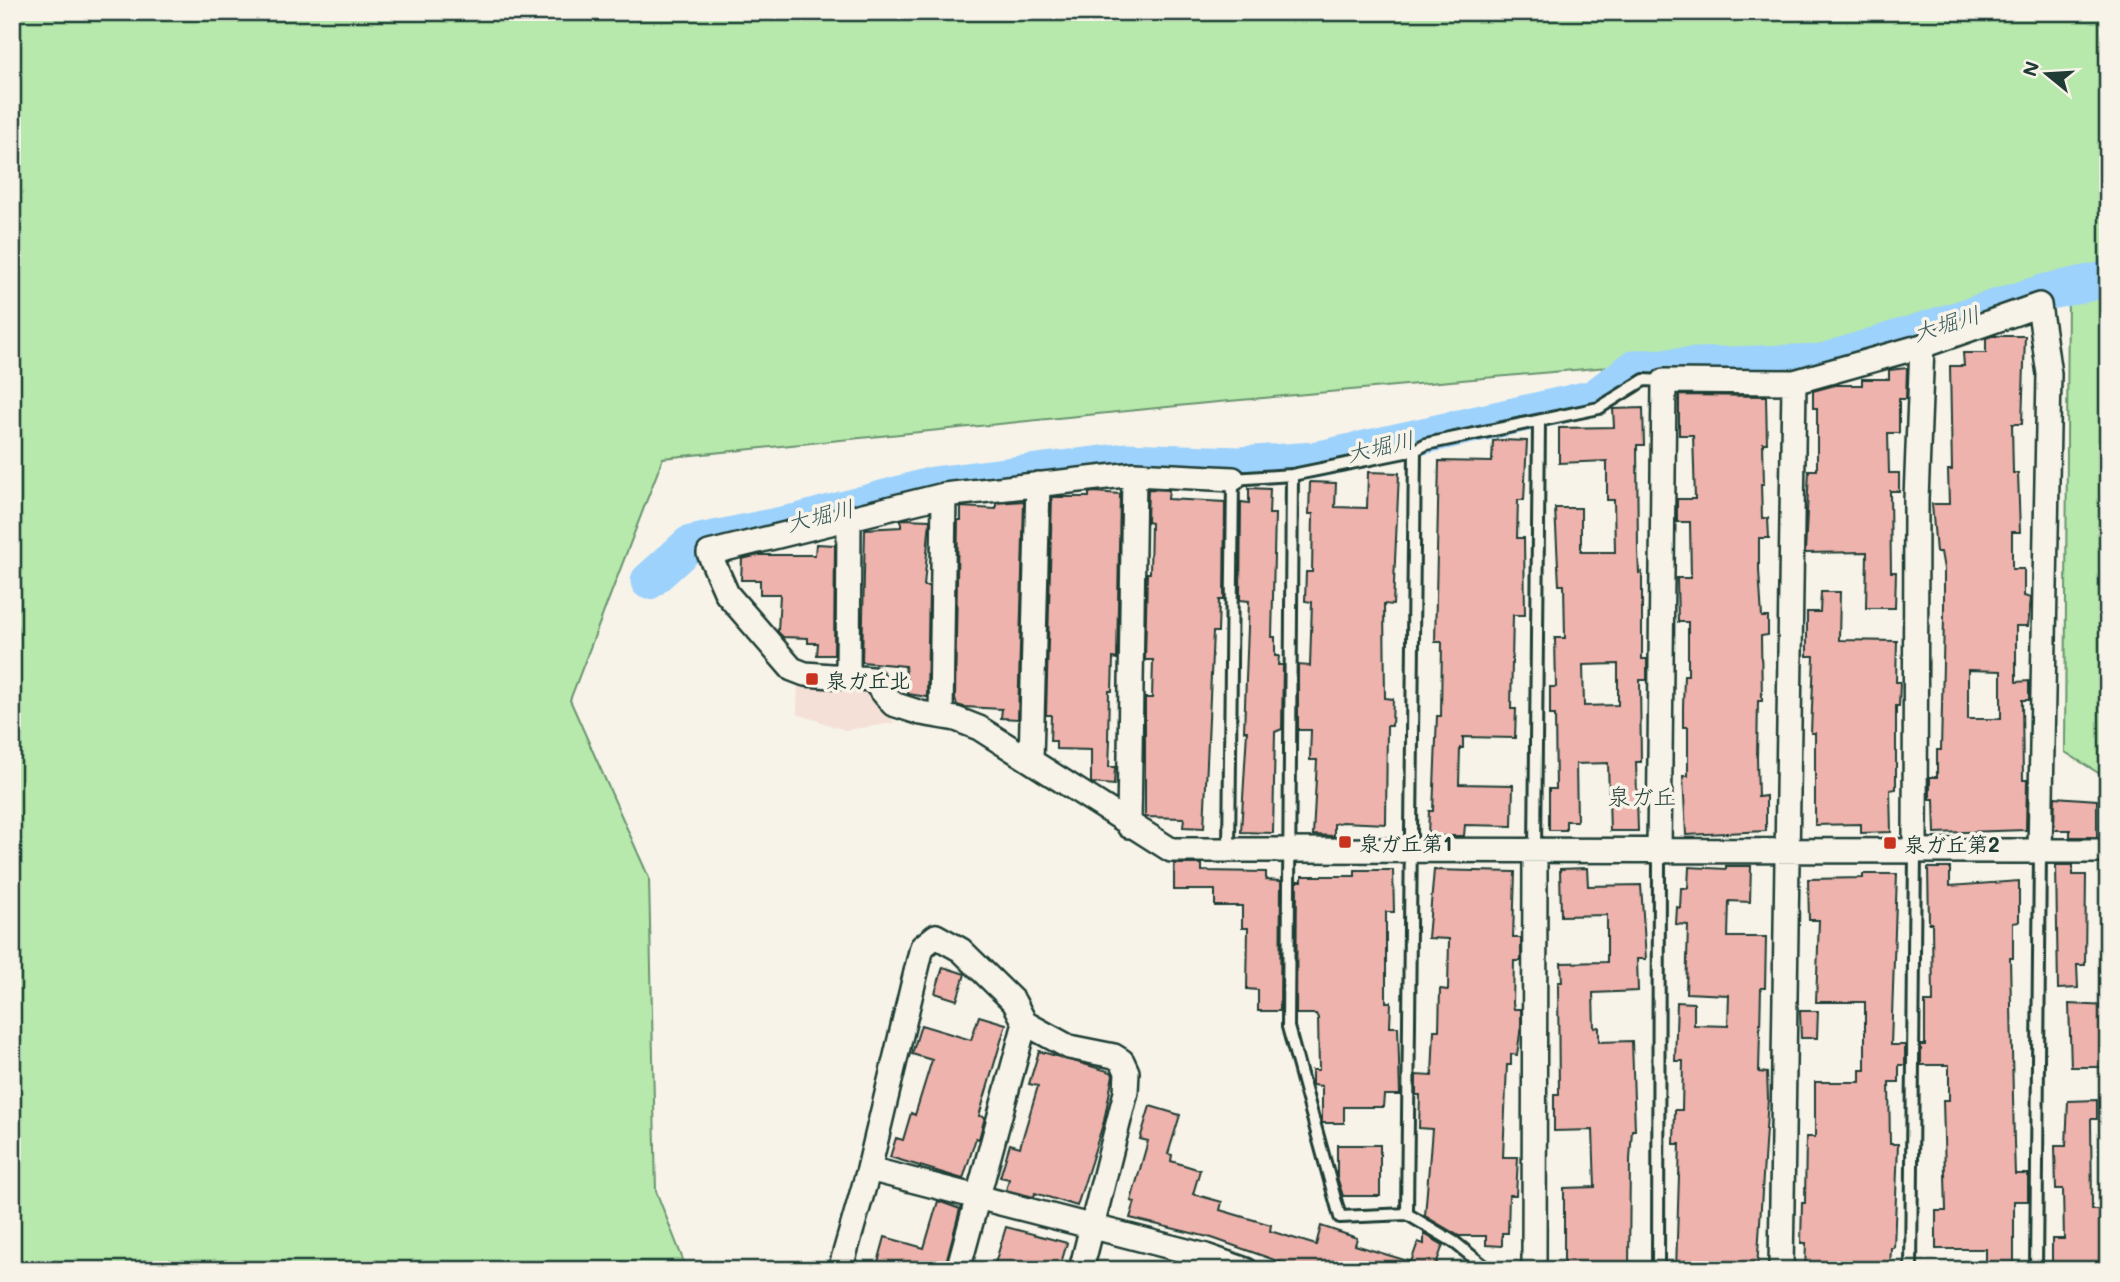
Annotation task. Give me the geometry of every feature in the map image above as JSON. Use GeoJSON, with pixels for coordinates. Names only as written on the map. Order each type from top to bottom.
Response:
{"type":"FeatureCollection","features":[{"type":"Feature","properties":{"kind":"street"},"geometry":{"type":"LineString","coordinates":[[1659,853],[1664,381],[1794,382],[1922,346],[2039,305],[2049,374],[2040,852]]}},
{"type":"Feature","properties":{"kind":"street"},"geometry":{"type":"LineString","coordinates":[[1915,851],[1916,499],[1922,346]]}},
{"type":"Feature","properties":{"kind":"street"},"geometry":{"type":"LineString","coordinates":[[1781,1270],[1794,382]]}},
{"type":"Feature","properties":{"kind":"street"},"geometry":{"type":"LineString","coordinates":[[1233,479],[1134,474],[944,495],[709,553],[712,567],[727,594],[792,669],[806,674],[848,675],[872,679],[893,704],[979,728],[1129,826],[1171,850],[1659,853],[2108,851]]}},
{"type":"Feature","properties":{"kind":"street"},"geometry":{"type":"LineString","coordinates":[[1129,826],[1134,474]]}},
{"type":"Feature","properties":{"kind":"street"},"geometry":{"type":"LineString","coordinates":[[1031,761],[1038,484]]}},
{"type":"Feature","properties":{"kind":"street"},"geometry":{"type":"LineString","coordinates":[[941,716],[944,495]]}},
{"type":"Feature","properties":{"kind":"street"},"geometry":{"type":"LineString","coordinates":[[848,675],[849,520]]}},
{"type":"Feature","properties":{"kind":"street"},"geometry":{"type":"LineString","coordinates":[[1534,1270],[1535,851]]}},
{"type":"Feature","properties":{"kind":"street"},"geometry":{"type":"LineString","coordinates":[[841,1270],[869,1169],[922,947],[936,936],[953,943],[1014,1002],[1025,1023],[1069,1046],[1114,1056],[1122,1061],[1127,1072],[1126,1092],[1081,1270]]}},
{"type":"Feature","properties":{"kind":"street"},"geometry":{"type":"LineString","coordinates":[[958,1270],[1025,1023]]}},
{"type":"Feature","properties":{"kind":"street"},"geometry":{"type":"LineString","coordinates":[[869,1169],[1093,1227],[1205,1263],[1246,1270]]}},
{"type":"Feature","properties":{"kind":"lane"},"geometry":{"type":"LineString","coordinates":[[1229,850],[1233,479],[1292,475],[1415,450],[1426,444],[1539,422],[1599,408],[1644,380],[1664,381]]}},
{"type":"Feature","properties":{"kind":"lane"},"geometry":{"type":"LineString","coordinates":[[1535,851],[1539,422]]}},
{"type":"Feature","properties":{"kind":"lane"},"geometry":{"type":"LineString","coordinates":[[1407,1214],[1415,450]]}},
{"type":"Feature","properties":{"kind":"lane"},"geometry":{"type":"LineString","coordinates":[[1292,475],[1288,1027],[1340,1217],[1407,1214],[1454,1242],[1489,1270]]}},
{"type":"Feature","properties":{"kind":"lane"},"geometry":{"type":"LineString","coordinates":[[1911,1270],[1915,851]]}},
{"type":"Feature","properties":{"kind":"lane"},"geometry":{"type":"LineString","coordinates":[[2036,1270],[2040,852]]}},
{"type":"Feature","properties":{"kind":"lane"},"geometry":{"type":"LineString","coordinates":[[1658,1270],[1659,853]]}},
{"type":"Feature","properties":{"kind":"shaded area"},"geometry":{"type":"Polygon","coordinates":[[[841,685],[866,691],[895,723],[845,730],[797,714],[798,686],[841,685]]]}},
{"type":"Feature","properties":{"kind":"green space"},"geometry":{"type":"Polygon","coordinates":[[[12,12],[2108,12],[2108,779],[2065,752],[2068,289],[1796,350],[1207,403],[663,458],[570,700],[649,878],[656,1191],[687,1270],[12,1270],[12,12]]]}},
{"type":"Feature","properties":{"kind":"building"},"geometry":{"type":"Polygon","coordinates":[[[2025,336],[2022,424],[2012,424],[2013,473],[2018,473],[2020,532],[2012,532],[2012,569],[2024,569],[2024,596],[2031,598],[2028,626],[2016,626],[2016,682],[2029,681],[2029,700],[2022,700],[2023,780],[2027,780],[2026,830],[1935,833],[1930,777],[1937,777],[1937,750],[1941,750],[1944,569],[1941,552],[1936,552],[1932,504],[1949,504],[1948,470],[1952,470],[1950,366],[1964,366],[1963,353],[1986,353],[1986,338],[2025,336]],[[1968,670],[1968,719],[2001,719],[2001,671],[1968,670]]]}},
{"type":"Feature","properties":{"kind":"building"},"geometry":{"type":"Polygon","coordinates":[[[1907,368],[1906,399],[1899,399],[1899,433],[1888,433],[1889,473],[1899,473],[1899,491],[1890,491],[1891,572],[1896,572],[1895,608],[1866,608],[1867,552],[1805,553],[1809,470],[1817,470],[1817,408],[1813,408],[1813,391],[1835,385],[1862,385],[1862,379],[1889,379],[1889,370],[1907,368]]]}},
{"type":"Feature","properties":{"kind":"building"},"geometry":{"type":"Polygon","coordinates":[[[1679,395],[1766,396],[1767,443],[1763,443],[1764,484],[1761,484],[1762,518],[1768,518],[1769,538],[1759,538],[1759,570],[1762,617],[1768,617],[1768,635],[1761,636],[1762,701],[1758,701],[1757,758],[1758,797],[1766,796],[1766,831],[1686,835],[1683,776],[1688,776],[1688,727],[1683,727],[1683,708],[1684,675],[1688,675],[1688,622],[1678,622],[1677,578],[1691,578],[1690,522],[1677,522],[1677,499],[1695,499],[1693,435],[1679,435],[1679,395]]]}},
{"type":"Feature","properties":{"kind":"building"},"geometry":{"type":"Polygon","coordinates":[[[1643,408],[1644,445],[1637,445],[1638,551],[1639,573],[1642,572],[1642,659],[1647,659],[1647,680],[1640,680],[1641,762],[1636,762],[1638,831],[1610,831],[1608,763],[1576,764],[1577,821],[1566,821],[1566,830],[1549,830],[1549,789],[1556,789],[1555,715],[1550,715],[1550,687],[1556,687],[1555,638],[1565,638],[1564,585],[1559,585],[1555,508],[1581,508],[1581,552],[1615,552],[1614,500],[1607,500],[1607,461],[1559,463],[1559,428],[1614,427],[1613,409],[1643,408]],[[1618,664],[1583,665],[1584,706],[1618,705],[1618,664]]]}},
{"type":"Feature","properties":{"kind":"building"},"geometry":{"type":"Polygon","coordinates":[[[1493,441],[1527,441],[1524,500],[1518,500],[1517,538],[1524,538],[1525,615],[1513,615],[1511,709],[1516,709],[1515,738],[1463,737],[1459,784],[1513,785],[1512,826],[1465,825],[1464,836],[1428,836],[1429,811],[1433,811],[1437,716],[1441,716],[1442,642],[1435,642],[1439,461],[1492,462],[1493,441]]]}},
{"type":"Feature","properties":{"kind":"building"},"geometry":{"type":"Polygon","coordinates":[[[1368,472],[1399,473],[1393,605],[1384,604],[1385,698],[1393,699],[1392,726],[1387,726],[1386,824],[1342,822],[1334,824],[1334,836],[1313,835],[1317,760],[1310,760],[1311,730],[1298,730],[1298,665],[1310,666],[1312,602],[1305,601],[1306,572],[1312,572],[1313,514],[1309,514],[1310,482],[1336,483],[1335,507],[1367,508],[1368,472]]]}},
{"type":"Feature","properties":{"kind":"building"},"geometry":{"type":"Polygon","coordinates":[[[1249,488],[1270,489],[1269,514],[1275,514],[1272,637],[1275,637],[1278,665],[1283,665],[1282,729],[1275,732],[1273,833],[1241,832],[1247,731],[1244,731],[1249,601],[1240,600],[1241,502],[1249,503],[1249,488]]]}},
{"type":"Feature","properties":{"kind":"building"},"geometry":{"type":"Polygon","coordinates":[[[1148,489],[1169,490],[1168,499],[1225,502],[1224,600],[1219,600],[1218,632],[1213,632],[1204,828],[1183,827],[1184,818],[1145,817],[1145,698],[1152,698],[1153,660],[1145,660],[1151,523],[1147,522],[1148,489]]]}},
{"type":"Feature","properties":{"kind":"building"},"geometry":{"type":"Polygon","coordinates":[[[1089,493],[1120,494],[1117,659],[1113,658],[1112,691],[1109,691],[1109,767],[1115,767],[1114,785],[1091,783],[1091,750],[1056,749],[1056,741],[1050,741],[1051,715],[1046,715],[1052,497],[1089,497],[1089,493]]]}},
{"type":"Feature","properties":{"kind":"building"},"geometry":{"type":"Polygon","coordinates":[[[1024,501],[1018,719],[1001,718],[1002,709],[964,707],[957,705],[955,698],[958,520],[961,520],[961,507],[996,509],[996,503],[1024,501]]]}},
{"type":"Feature","properties":{"kind":"building"},"geometry":{"type":"Polygon","coordinates":[[[901,520],[930,520],[924,586],[929,586],[927,697],[908,694],[905,666],[862,662],[865,529],[901,527],[901,520]]]}},
{"type":"Feature","properties":{"kind":"building"},"geometry":{"type":"Polygon","coordinates":[[[816,544],[835,545],[834,655],[817,655],[818,643],[808,643],[808,638],[783,637],[778,632],[780,594],[760,594],[760,580],[741,580],[742,559],[759,555],[815,555],[816,544]]]}},
{"type":"Feature","properties":{"kind":"building"},"geometry":{"type":"Polygon","coordinates":[[[1821,592],[1840,592],[1839,640],[1897,641],[1896,682],[1900,682],[1899,706],[1896,706],[1896,789],[1890,790],[1891,832],[1861,833],[1861,824],[1815,825],[1815,733],[1811,733],[1814,656],[1807,656],[1807,612],[1820,612],[1821,592]]]}},
{"type":"Feature","properties":{"kind":"building"},"geometry":{"type":"Polygon","coordinates":[[[2055,797],[2097,800],[2097,837],[2070,837],[2070,830],[2054,830],[2055,797]]]}},
{"type":"Feature","properties":{"kind":"building"},"geometry":{"type":"Polygon","coordinates":[[[1174,864],[1202,864],[1202,871],[1266,872],[1266,880],[1281,881],[1280,1011],[1258,1011],[1258,990],[1247,989],[1248,928],[1242,928],[1242,906],[1215,906],[1215,890],[1174,890],[1174,864]]]}},
{"type":"Feature","properties":{"kind":"building"},"geometry":{"type":"Polygon","coordinates":[[[2056,865],[2073,865],[2073,875],[2086,875],[2085,965],[2077,965],[2078,988],[2058,989],[2056,865]]]}},
{"type":"Feature","properties":{"kind":"building"},"geometry":{"type":"Polygon","coordinates":[[[1726,866],[1751,866],[1750,902],[1729,901],[1728,937],[1766,937],[1765,988],[1761,988],[1759,1072],[1767,1073],[1768,1098],[1757,1269],[1676,1270],[1680,1144],[1674,1144],[1675,1110],[1682,1110],[1683,1061],[1675,1061],[1677,1002],[1694,1003],[1694,1025],[1728,1026],[1729,995],[1686,993],[1688,925],[1676,924],[1677,907],[1680,908],[1681,888],[1688,888],[1689,867],[1726,869],[1726,866]]]}},
{"type":"Feature","properties":{"kind":"building"},"geometry":{"type":"Polygon","coordinates":[[[1587,868],[1588,886],[1641,885],[1646,959],[1637,959],[1638,991],[1593,993],[1594,1028],[1599,1027],[1599,1042],[1632,1041],[1635,1130],[1632,1130],[1630,1160],[1629,1270],[1564,1270],[1564,1188],[1595,1187],[1593,1130],[1554,1131],[1554,1094],[1559,1094],[1558,982],[1562,982],[1561,963],[1607,962],[1607,915],[1561,916],[1560,869],[1587,868]]]}},
{"type":"Feature","properties":{"kind":"building"},"geometry":{"type":"Polygon","coordinates":[[[1928,868],[1950,868],[1950,886],[2019,881],[2019,922],[2013,923],[2013,958],[2010,958],[2014,1143],[2015,1174],[2028,1174],[2028,1201],[2014,1201],[2014,1270],[1986,1270],[1986,1249],[1936,1249],[1936,1211],[1946,1211],[1943,1100],[1949,1100],[1949,1065],[1921,1065],[1921,1045],[1925,1045],[1925,1002],[1933,1002],[1928,868]]]}},
{"type":"Feature","properties":{"kind":"building"},"geometry":{"type":"Polygon","coordinates":[[[1355,870],[1393,870],[1394,912],[1386,912],[1386,1002],[1391,1002],[1390,1027],[1398,1027],[1400,1095],[1384,1095],[1383,1107],[1344,1107],[1344,1123],[1322,1123],[1322,1086],[1312,1085],[1312,1070],[1319,1070],[1318,1018],[1316,1014],[1296,1014],[1297,881],[1302,881],[1302,876],[1355,876],[1355,870]]]}},
{"type":"Feature","properties":{"kind":"building"},"geometry":{"type":"Polygon","coordinates":[[[1434,870],[1515,872],[1513,938],[1521,938],[1521,961],[1514,961],[1513,1003],[1514,1009],[1521,1009],[1521,1026],[1517,1055],[1511,1054],[1511,1065],[1507,1065],[1503,1157],[1518,1157],[1516,1195],[1509,1195],[1508,1233],[1502,1233],[1502,1246],[1486,1245],[1486,1236],[1459,1236],[1425,1216],[1432,1129],[1419,1128],[1420,1095],[1416,1095],[1416,1075],[1432,1076],[1434,1030],[1439,1030],[1440,989],[1448,990],[1449,939],[1428,938],[1434,870]]]}},
{"type":"Feature","properties":{"kind":"building"},"geometry":{"type":"Polygon","coordinates":[[[1863,874],[1897,874],[1891,1045],[1905,1045],[1905,1065],[1899,1065],[1899,1082],[1889,1082],[1890,1144],[1898,1144],[1894,1248],[1891,1248],[1890,1270],[1805,1270],[1806,1243],[1801,1243],[1802,1203],[1805,1203],[1806,1137],[1815,1137],[1815,1082],[1860,1082],[1860,1070],[1865,1070],[1865,1002],[1816,1002],[1819,920],[1809,920],[1808,879],[1863,878],[1863,874]]]}},
{"type":"Feature","properties":{"kind":"building"},"geometry":{"type":"Polygon","coordinates":[[[943,967],[965,974],[957,1000],[935,993],[943,967]]]}},
{"type":"Feature","properties":{"kind":"building"},"geometry":{"type":"Polygon","coordinates":[[[2069,1004],[2108,1006],[2108,1067],[2071,1067],[2069,1004]]]}},
{"type":"Feature","properties":{"kind":"building"},"geometry":{"type":"Polygon","coordinates":[[[1800,1011],[1818,1011],[1817,1038],[1801,1038],[1800,1011]]]}},
{"type":"Feature","properties":{"kind":"building"},"geometry":{"type":"Polygon","coordinates":[[[979,1016],[1006,1024],[979,1116],[985,1117],[979,1139],[976,1138],[963,1179],[890,1157],[896,1138],[903,1140],[911,1113],[915,1115],[932,1060],[912,1054],[921,1025],[971,1040],[979,1016]]]}},
{"type":"Feature","properties":{"kind":"building"},"geometry":{"type":"Polygon","coordinates":[[[1039,1051],[1111,1072],[1113,1075],[1104,1121],[1077,1206],[1035,1193],[1034,1197],[1006,1190],[1009,1179],[1000,1177],[1010,1144],[1020,1147],[1038,1086],[1029,1084],[1039,1051]]]}},
{"type":"Feature","properties":{"kind":"building"},"geometry":{"type":"Polygon","coordinates":[[[2097,1100],[2097,1119],[2091,1119],[2092,1210],[2104,1210],[2100,1268],[2052,1269],[2052,1239],[2064,1239],[2063,1189],[2056,1189],[2055,1146],[2066,1146],[2068,1101],[2097,1100]]]}},
{"type":"Feature","properties":{"kind":"building"},"geometry":{"type":"Polygon","coordinates":[[[1150,1106],[1180,1115],[1168,1154],[1172,1155],[1171,1161],[1200,1170],[1193,1194],[1222,1202],[1220,1210],[1271,1225],[1270,1231],[1316,1245],[1321,1226],[1357,1238],[1355,1245],[1411,1262],[1418,1242],[1424,1244],[1424,1234],[1443,1245],[1434,1270],[1303,1270],[1212,1238],[1130,1218],[1135,1202],[1131,1201],[1148,1141],[1140,1139],[1150,1106]]]}},
{"type":"Feature","properties":{"kind":"building"},"geometry":{"type":"Polygon","coordinates":[[[1337,1145],[1380,1145],[1380,1196],[1343,1196],[1337,1177],[1337,1145]]]}},
{"type":"Feature","properties":{"kind":"building"},"geometry":{"type":"Polygon","coordinates":[[[938,1201],[960,1209],[944,1270],[876,1270],[885,1237],[924,1248],[938,1201]]]}},
{"type":"Feature","properties":{"kind":"building"},"geometry":{"type":"Polygon","coordinates":[[[1006,1227],[1067,1243],[1059,1270],[993,1270],[1006,1227]]]}},
{"type":"Feature","properties":{"kind":"waterway","name":"大堀川"},"geometry":{"type":"LineString","coordinates":[[649,581],[690,544],[801,521],[933,485],[1126,461],[1239,465],[1315,460],[1594,398],[1635,368],[1823,362],[2046,292],[2108,279]]}},
{"type":"Feature","properties":{"kind":"place","name":"泉ガ丘北"},"geometry":{"type":"Point","coordinates":[812,679]}},
{"type":"Feature","properties":{"kind":"place","name":"泉ガ丘第1"},"geometry":{"type":"Point","coordinates":[1345,842]}},
{"type":"Feature","properties":{"kind":"place","name":"泉ガ丘第2"},"geometry":{"type":"Point","coordinates":[1890,843]}},
{"type":"Feature","properties":{"kind":"district","name":"泉ガ丘"},"geometry":{"type":"Point","coordinates":[1642,796]}}]}
